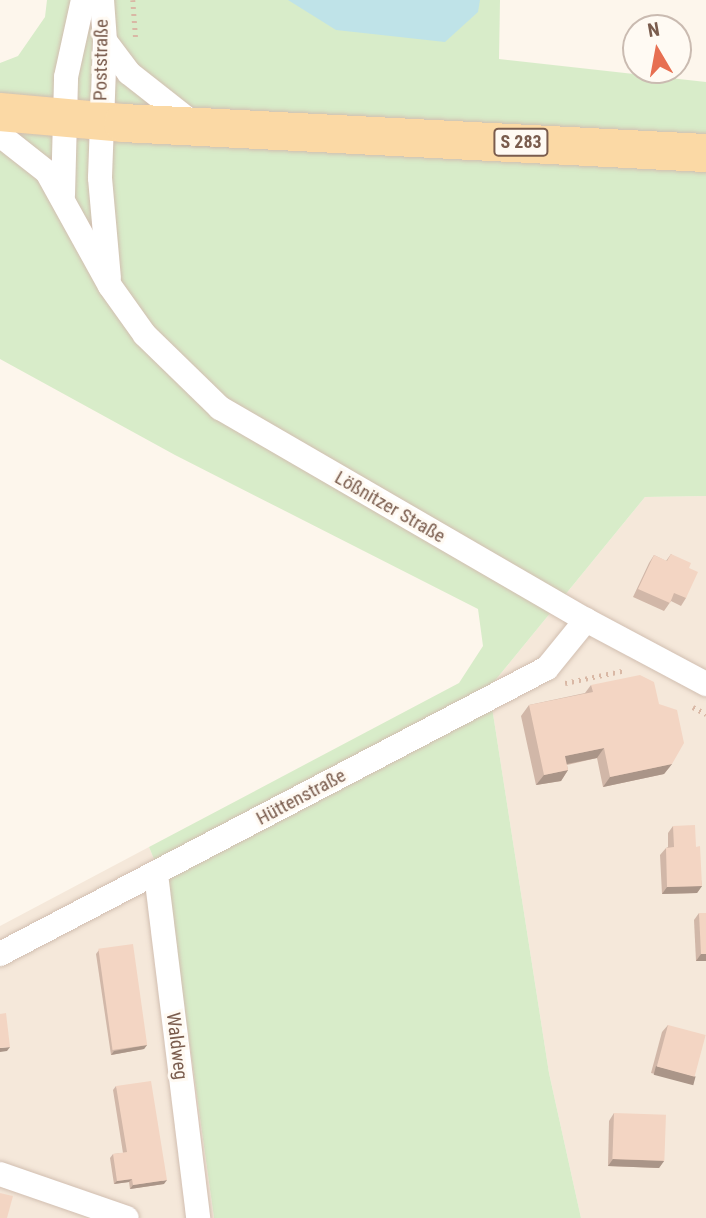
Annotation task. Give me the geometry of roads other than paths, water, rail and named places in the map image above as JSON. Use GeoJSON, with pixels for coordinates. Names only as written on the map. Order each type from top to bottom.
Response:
{"type":"FeatureCollection","features":[{"type":"Feature","properties":{"kind":"main road","name":"S 283"},"geometry":{"type":"LineString","coordinates":[[0,112],[100,121],[706,153]]}},
{"type":"Feature","properties":{"kind":"street","name":"Poststraße"},"geometry":{"type":"LineString","coordinates":[[62,118],[83,0]]}},
{"type":"Feature","properties":{"kind":"street","name":"Poststraße"},"geometry":{"type":"LineString","coordinates":[[100,121],[105,41],[102,0]]}},
{"type":"Feature","properties":{"kind":"street"},"geometry":{"type":"LineString","coordinates":[[105,41],[129,73],[196,126]]}},
{"type":"Feature","properties":{"kind":"street","name":"Lößnitzer Straße"},"geometry":{"type":"LineString","coordinates":[[62,118],[63,195]]}},
{"type":"Feature","properties":{"kind":"street"},"geometry":{"type":"LineString","coordinates":[[100,121],[110,286]]}},
{"type":"Feature","properties":{"kind":"street","name":"Lößnitzer Straße"},"geometry":{"type":"LineString","coordinates":[[0,135],[47,172],[63,195],[110,286],[145,335],[220,408],[586,621],[706,684]]}},
{"type":"Feature","properties":{"kind":"street","name":"Hüttenstraße"},"geometry":{"type":"LineString","coordinates":[[0,954],[547,668],[586,621]]}},
{"type":"Feature","properties":{"kind":"street","name":"Waldweg"},"geometry":{"type":"LineString","coordinates":[[156,874],[198,1218]]}},
{"type":"Feature","properties":{"kind":"street"},"geometry":{"type":"LineString","coordinates":[[0,1174],[127,1218]]}},
{"type":"Feature","properties":{"kind":"water"},"geometry":{"type":"Polygon","coordinates":[[[288,0],[480,0],[478,12],[445,42],[336,30],[288,0]]]}}]}
